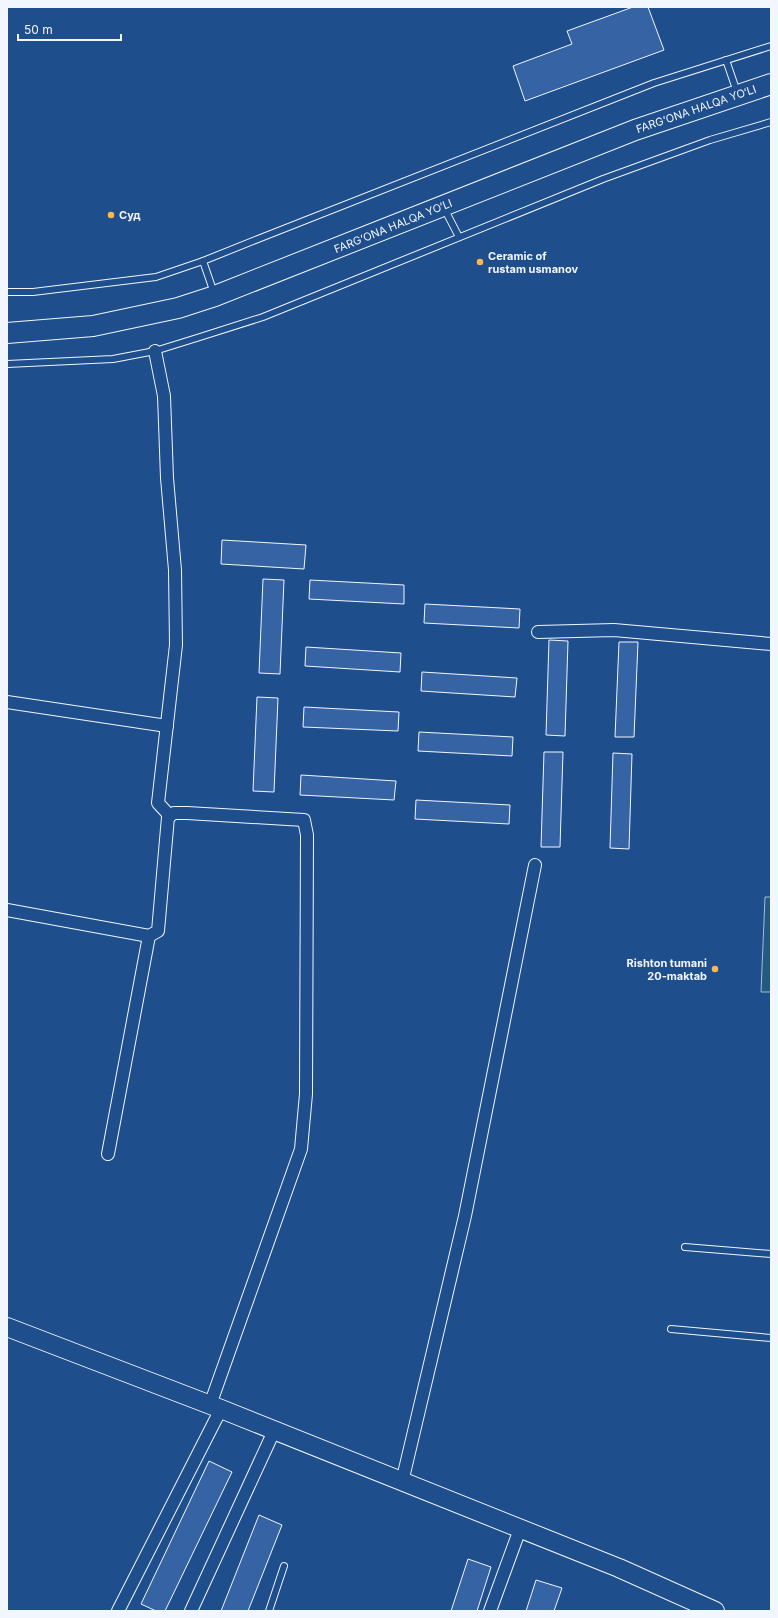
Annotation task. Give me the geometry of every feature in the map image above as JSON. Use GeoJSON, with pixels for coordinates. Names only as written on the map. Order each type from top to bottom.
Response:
{"type":"FeatureCollection","features":[{"type":"Feature","properties":{"kind":"main road","name":"FARG‘ONA HALQA YO‘LI"},"geometry":{"type":"LineString","coordinates":[[7,333],[93,326],[178,308],[215,296],[635,130],[771,84]]}},
{"type":"Feature","properties":{"kind":"street"},"geometry":{"type":"LineString","coordinates":[[155,351],[164,396],[167,478],[175,570],[176,646],[158,803],[170,816]]}},
{"type":"Feature","properties":{"kind":"street"},"geometry":{"type":"LineString","coordinates":[[538,632],[614,630],[771,644]]}},
{"type":"Feature","properties":{"kind":"street"},"geometry":{"type":"LineString","coordinates":[[7,702],[167,726]]}},
{"type":"Feature","properties":{"kind":"street"},"geometry":{"type":"LineString","coordinates":[[7,910],[150,936],[158,931],[168,817],[174,813],[187,813],[304,820],[307,835],[306,1094],[301,1149],[216,1407],[120,1610]]}},
{"type":"Feature","properties":{"kind":"street"},"geometry":{"type":"LineString","coordinates":[[402,1482],[465,1216],[535,865]]}},
{"type":"Feature","properties":{"kind":"street"},"geometry":{"type":"LineString","coordinates":[[108,1154],[150,936]]}},
{"type":"Feature","properties":{"kind":"street"},"geometry":{"type":"LineString","coordinates":[[7,1327],[216,1407],[619,1568],[706,1609]]}},
{"type":"Feature","properties":{"kind":"street"},"geometry":{"type":"LineString","coordinates":[[190,1611],[274,1431]]}},
{"type":"Feature","properties":{"kind":"street"},"geometry":{"type":"LineString","coordinates":[[490,1611],[520,1529]]}},
{"type":"Feature","properties":{"kind":"lane"},"geometry":{"type":"LineString","coordinates":[[7,292],[40,291],[156,276],[203,261],[654,82],[771,46]]}},
{"type":"Feature","properties":{"kind":"lane"},"geometry":{"type":"LineString","coordinates":[[726,60],[738,94]]}},
{"type":"Feature","properties":{"kind":"lane"},"geometry":{"type":"LineString","coordinates":[[7,364],[113,359],[155,351],[263,317],[610,176],[710,140],[771,122]]}},
{"type":"Feature","properties":{"kind":"lane"},"geometry":{"type":"LineString","coordinates":[[443,206],[459,237]]}},
{"type":"Feature","properties":{"kind":"lane"},"geometry":{"type":"LineString","coordinates":[[203,261],[215,296]]}},
{"type":"Feature","properties":{"kind":"lane"},"geometry":{"type":"LineString","coordinates":[[685,1247],[771,1254]]}},
{"type":"Feature","properties":{"kind":"lane"},"geometry":{"type":"LineString","coordinates":[[671,1329],[771,1338]]}},
{"type":"Feature","properties":{"kind":"lane"},"geometry":{"type":"LineString","coordinates":[[269,1611],[284,1566]]}},
{"type":"Feature","properties":{"kind":"shaded area"},"geometry":{"type":"Polygon","coordinates":[[[765,897],[771,897],[771,992],[761,992],[765,897]]]}},
{"type":"Feature","properties":{"kind":"building"},"geometry":{"type":"Polygon","coordinates":[[[633,7],[648,7],[664,50],[525,101],[513,66],[572,44],[567,31],[633,7]]]}},
{"type":"Feature","properties":{"kind":"building"},"geometry":{"type":"Polygon","coordinates":[[[222,540],[306,545],[304,569],[221,564],[222,540]]]}},
{"type":"Feature","properties":{"kind":"building"},"geometry":{"type":"Polygon","coordinates":[[[263,579],[284,580],[280,674],[259,673],[263,579]]]}},
{"type":"Feature","properties":{"kind":"building"},"geometry":{"type":"Polygon","coordinates":[[[310,580],[404,585],[404,604],[309,599],[310,580]]]}},
{"type":"Feature","properties":{"kind":"building"},"geometry":{"type":"Polygon","coordinates":[[[425,604],[520,609],[519,628],[424,623],[425,604]]]}},
{"type":"Feature","properties":{"kind":"building"},"geometry":{"type":"Polygon","coordinates":[[[549,640],[568,641],[565,736],[546,735],[549,640]]]}},
{"type":"Feature","properties":{"kind":"building"},"geometry":{"type":"Polygon","coordinates":[[[619,642],[638,642],[634,737],[615,737],[619,642]]]}},
{"type":"Feature","properties":{"kind":"building"},"geometry":{"type":"Polygon","coordinates":[[[306,647],[401,653],[400,672],[305,666],[306,647]]]}},
{"type":"Feature","properties":{"kind":"building"},"geometry":{"type":"Polygon","coordinates":[[[422,672],[517,678],[515,697],[421,691],[422,672]]]}},
{"type":"Feature","properties":{"kind":"building"},"geometry":{"type":"Polygon","coordinates":[[[257,697],[278,698],[274,792],[253,791],[257,697]]]}},
{"type":"Feature","properties":{"kind":"building"},"geometry":{"type":"Polygon","coordinates":[[[304,707],[399,712],[398,731],[303,727],[304,707]]]}},
{"type":"Feature","properties":{"kind":"building"},"geometry":{"type":"Polygon","coordinates":[[[419,732],[513,737],[512,756],[418,751],[419,732]]]}},
{"type":"Feature","properties":{"kind":"building"},"geometry":{"type":"Polygon","coordinates":[[[544,752],[563,752],[560,847],[541,847],[544,752]]]}},
{"type":"Feature","properties":{"kind":"building"},"geometry":{"type":"Polygon","coordinates":[[[613,753],[632,754],[629,849],[610,848],[613,753]]]}},
{"type":"Feature","properties":{"kind":"building"},"geometry":{"type":"Polygon","coordinates":[[[301,775],[396,781],[394,800],[300,795],[301,775]]]}},
{"type":"Feature","properties":{"kind":"building"},"geometry":{"type":"Polygon","coordinates":[[[416,800],[510,805],[509,824],[415,819],[416,800]]]}},
{"type":"Feature","properties":{"kind":"building"},"geometry":{"type":"Polygon","coordinates":[[[209,1461],[232,1472],[165,1611],[156,1611],[141,1604],[209,1461]]]}},
{"type":"Feature","properties":{"kind":"building"},"geometry":{"type":"Polygon","coordinates":[[[259,1515],[282,1525],[248,1611],[221,1611],[259,1515]]]}},
{"type":"Feature","properties":{"kind":"building"},"geometry":{"type":"Polygon","coordinates":[[[468,1559],[491,1567],[477,1611],[451,1611],[468,1559]]]}},
{"type":"Feature","properties":{"kind":"building"},"geometry":{"type":"Polygon","coordinates":[[[536,1580],[562,1588],[554,1611],[526,1611],[536,1580]]]}},
{"type":"Feature","properties":{"kind":"place","name":"Суд"},"geometry":{"type":"Point","coordinates":[111,215]}},
{"type":"Feature","properties":{"kind":"place","name":"Ceramic of rustam usmanov"},"geometry":{"type":"Point","coordinates":[480,262]}},
{"type":"Feature","properties":{"kind":"place","name":"Rishton tumani 20-maktab"},"geometry":{"type":"Point","coordinates":[715,969]}}]}
